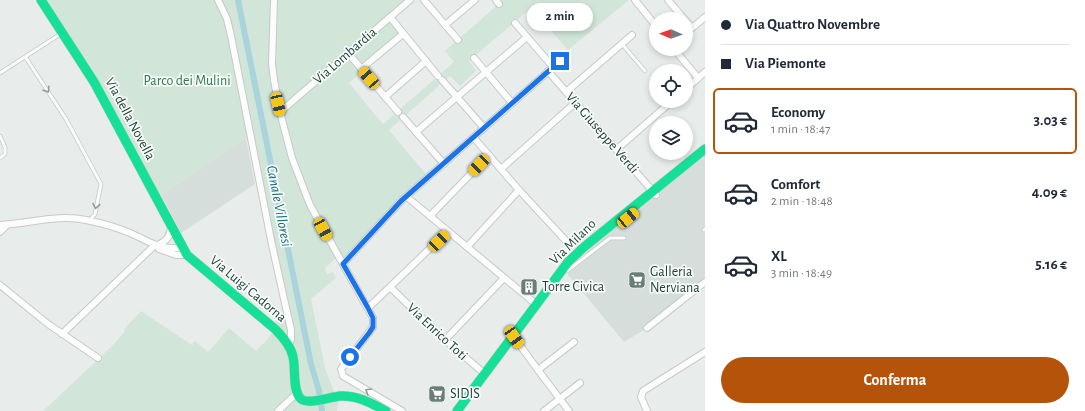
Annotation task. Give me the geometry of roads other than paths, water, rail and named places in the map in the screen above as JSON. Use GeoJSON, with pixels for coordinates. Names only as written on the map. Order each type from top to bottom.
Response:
{"type":"FeatureCollection","features":[{"type":"Feature","properties":{"kind":"main road","name":"Via della Novella"},"geometry":{"type":"LineString","coordinates":[[42,0],[102,95],[169,222]]}},
{"type":"Feature","properties":{"kind":"main road","name":"Via Milano"},"geometry":{"type":"LineString","coordinates":[[539,302],[582,256],[705,149]]}},
{"type":"Feature","properties":{"kind":"main road","name":"Via Milano"},"geometry":{"type":"LineString","coordinates":[[457,411],[514,337],[558,274],[573,257],[705,155]]}},
{"type":"Feature","properties":{"kind":"main road","name":"Via Luigi Cadorna"},"geometry":{"type":"LineString","coordinates":[[169,222],[185,251],[195,263],[275,328],[282,336],[289,346],[294,362],[297,393]]}},
{"type":"Feature","properties":{"kind":"main road"},"geometry":{"type":"LineString","coordinates":[[297,393],[302,401],[349,396],[361,398],[386,411]]}},
{"type":"Feature","properties":{"kind":"street"},"geometry":{"type":"LineString","coordinates":[[218,0],[231,36],[272,245],[291,330],[289,346]]}},
{"type":"Feature","properties":{"kind":"street"},"geometry":{"type":"LineString","coordinates":[[274,0],[272,64],[280,112],[292,158],[310,205],[373,318],[373,327],[341,369],[342,373],[343,376],[402,411]]}},
{"type":"Feature","properties":{"kind":"street","name":"Via Lombardia"},"geometry":{"type":"LineString","coordinates":[[280,112],[410,0]]}},
{"type":"Feature","properties":{"kind":"street"},"geometry":{"type":"LineString","coordinates":[[424,0],[458,40]]}},
{"type":"Feature","properties":{"kind":"street"},"geometry":{"type":"LineString","coordinates":[[446,25],[475,0]]}},
{"type":"Feature","properties":{"kind":"street"},"geometry":{"type":"LineString","coordinates":[[635,0],[649,17]]}},
{"type":"Feature","properties":{"kind":"street"},"geometry":{"type":"LineString","coordinates":[[668,0],[678,12]]}},
{"type":"Feature","properties":{"kind":"street"},"geometry":{"type":"LineString","coordinates":[[390,17],[440,78],[484,128]]}},
{"type":"Feature","properties":{"kind":"street"},"geometry":{"type":"LineString","coordinates":[[693,27],[705,18]]}},
{"type":"Feature","properties":{"kind":"street","name":"Via Giuseppe Verdi"},"geometry":{"type":"LineString","coordinates":[[515,23],[551,69],[566,92],[618,149],[654,193]]}},
{"type":"Feature","properties":{"kind":"street"},"geometry":{"type":"LineString","coordinates":[[361,69],[403,34]]}},
{"type":"Feature","properties":{"kind":"street"},"geometry":{"type":"LineString","coordinates":[[566,92],[632,35]]}},
{"type":"Feature","properties":{"kind":"street"},"geometry":{"type":"LineString","coordinates":[[416,132],[527,37]]}},
{"type":"Feature","properties":{"kind":"street"},"geometry":{"type":"LineString","coordinates":[[348,53],[398,112]]}},
{"type":"Feature","properties":{"kind":"street"},"geometry":{"type":"LineString","coordinates":[[343,264],[407,197],[567,55]]}},
{"type":"Feature","properties":{"kind":"street"},"geometry":{"type":"LineString","coordinates":[[680,56],[698,78]]}},
{"type":"Feature","properties":{"kind":"street"},"geometry":{"type":"LineString","coordinates":[[474,58],[512,103]]}},
{"type":"Feature","properties":{"kind":"street"},"geometry":{"type":"LineString","coordinates":[[385,97],[426,61]]}},
{"type":"Feature","properties":{"kind":"street"},"geometry":{"type":"LineString","coordinates":[[693,83],[705,72]]}},
{"type":"Feature","properties":{"kind":"street"},"geometry":{"type":"LineString","coordinates":[[501,169],[575,103]]}},
{"type":"Feature","properties":{"kind":"street"},"geometry":{"type":"LineString","coordinates":[[618,149],[664,108]]}},
{"type":"Feature","properties":{"kind":"street"},"geometry":{"type":"LineString","coordinates":[[403,117],[444,164]]}},
{"type":"Feature","properties":{"kind":"street"},"geometry":{"type":"LineString","coordinates":[[474,138],[566,241]]}},
{"type":"Feature","properties":{"kind":"street"},"geometry":{"type":"LineString","coordinates":[[430,216],[489,155]]}},
{"type":"Feature","properties":{"kind":"street"},"geometry":{"type":"LineString","coordinates":[[467,247],[519,190]]}},
{"type":"Feature","properties":{"kind":"street"},"geometry":{"type":"LineString","coordinates":[[407,197],[504,278],[539,302]]}},
{"type":"Feature","properties":{"kind":"street"},"geometry":{"type":"LineString","coordinates":[[0,225],[59,218],[72,218],[125,231],[155,245],[185,251]]}},
{"type":"Feature","properties":{"kind":"street"},"geometry":{"type":"LineString","coordinates":[[62,334],[155,245],[164,243],[170,235],[171,226],[169,222]]}},
{"type":"Feature","properties":{"kind":"street"},"geometry":{"type":"LineString","coordinates":[[0,232],[7,225]]}},
{"type":"Feature","properties":{"kind":"street"},"geometry":{"type":"LineString","coordinates":[[368,308],[391,288],[448,231]]}},
{"type":"Feature","properties":{"kind":"street"},"geometry":{"type":"LineString","coordinates":[[445,340],[504,278]]}},
{"type":"Feature","properties":{"kind":"street"},"geometry":{"type":"LineString","coordinates":[[647,328],[705,282]]}},
{"type":"Feature","properties":{"kind":"street"},"geometry":{"type":"LineString","coordinates":[[0,285],[48,324],[98,358]]}},
{"type":"Feature","properties":{"kind":"street","name":"Via Enrico Toti"},"geometry":{"type":"LineString","coordinates":[[391,288],[445,340],[485,374]]}},
{"type":"Feature","properties":{"kind":"street"},"geometry":{"type":"LineString","coordinates":[[514,337],[570,411]]}},
{"type":"Feature","properties":{"kind":"street"},"geometry":{"type":"LineString","coordinates":[[538,370],[574,342]]}},
{"type":"Feature","properties":{"kind":"street"},"geometry":{"type":"LineString","coordinates":[[647,411],[641,397],[643,392],[705,352]]}},
{"type":"Feature","properties":{"kind":"street"},"geometry":{"type":"LineString","coordinates":[[544,411],[580,383]]}},
{"type":"Feature","properties":{"kind":"street"},"geometry":{"type":"LineString","coordinates":[[278,411],[297,393]]}},
{"type":"Feature","properties":{"kind":"lane"},"geometry":{"type":"LineString","coordinates":[[0,73],[26,58],[63,32]]}},
{"type":"Feature","properties":{"kind":"lane"},"geometry":{"type":"LineString","coordinates":[[622,44],[645,71]]}},
{"type":"Feature","properties":{"kind":"lane"},"geometry":{"type":"LineString","coordinates":[[26,58],[66,119],[101,184],[95,214],[89,221]]}},
{"type":"Feature","properties":{"kind":"lane"},"geometry":{"type":"LineString","coordinates":[[0,136],[5,154],[0,158]]}},
{"type":"Feature","properties":{"kind":"lane"},"geometry":{"type":"LineString","coordinates":[[567,271],[610,238],[624,238]]}},
{"type":"Feature","properties":{"kind":"waterway","name":"Canale Villoresi"},"geometry":{"type":"LineString","coordinates":[[238,0],[311,364],[319,391],[322,411]]}},
{"type":"Feature","properties":{"kind":"place","name":"Galleria Nerviana"},"geometry":{"type":"Point","coordinates":[637,280]}},
{"type":"Feature","properties":{"kind":"place","name":"Torre Civica"},"geometry":{"type":"Point","coordinates":[529,287]}},
{"type":"Feature","properties":{"kind":"place","name":"SIDIS"},"geometry":{"type":"Point","coordinates":[437,394]}},
{"type":"Feature","properties":{"kind":"park label","name":"Parco dei Mulini"},"geometry":{"type":"Point","coordinates":[187,81]}}]}
